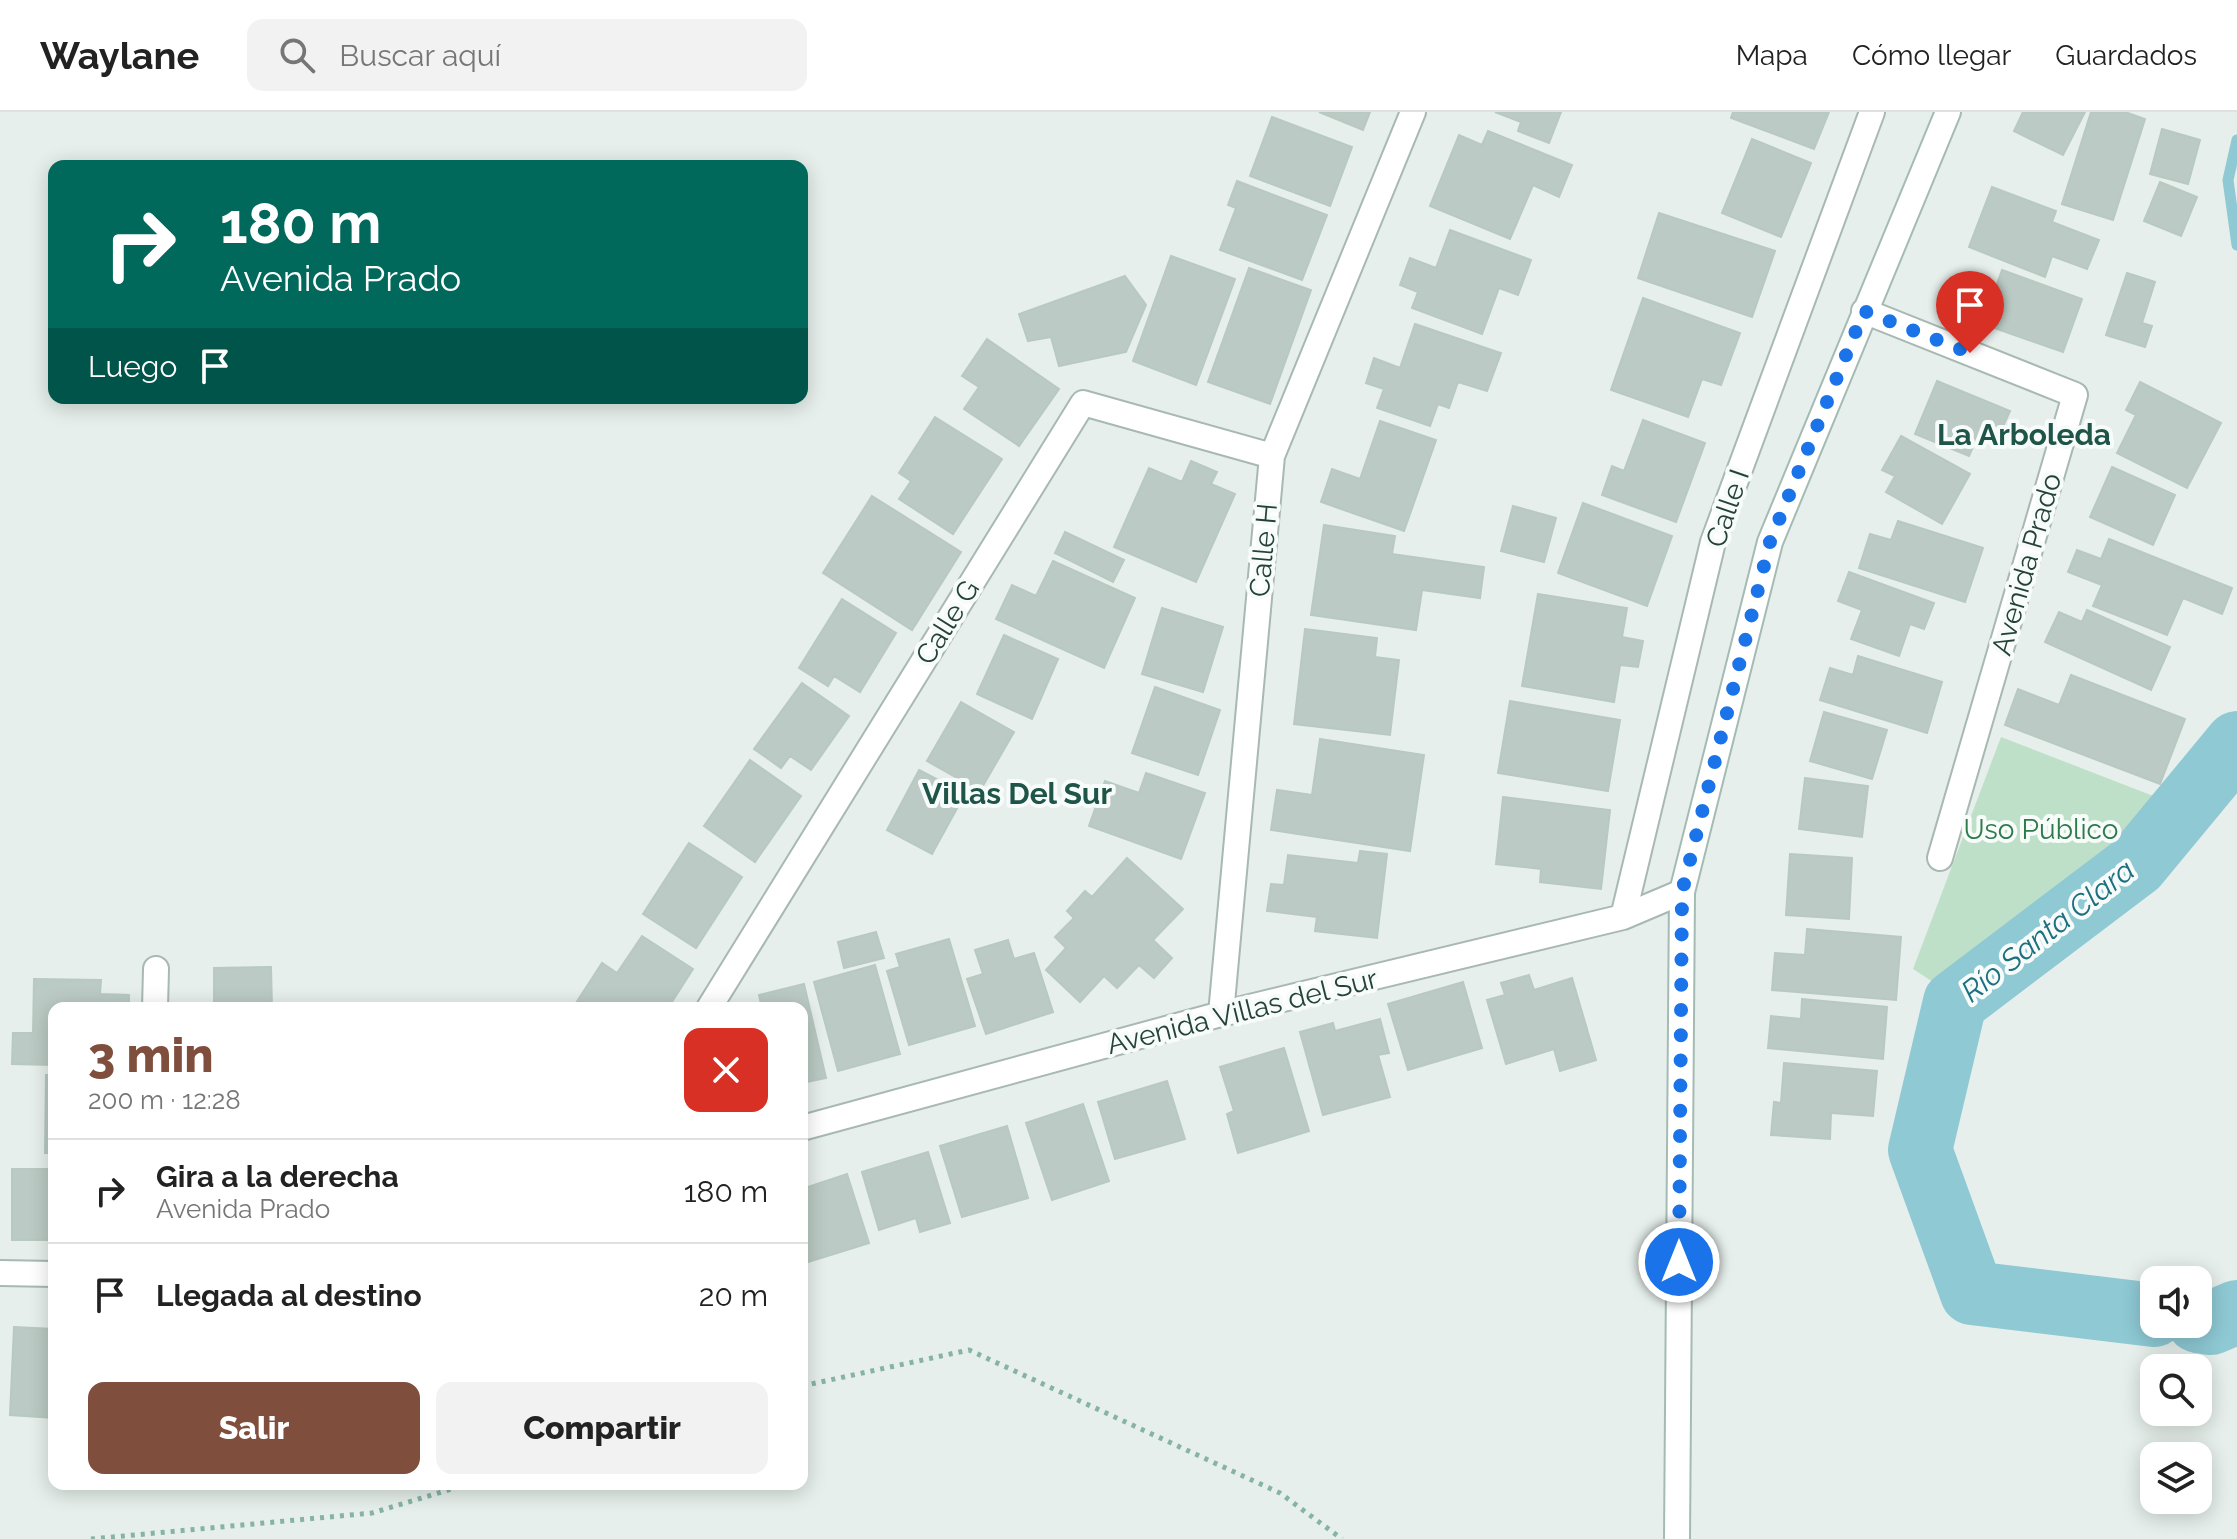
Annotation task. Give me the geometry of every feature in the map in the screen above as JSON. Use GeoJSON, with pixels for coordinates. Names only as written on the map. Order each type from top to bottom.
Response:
{"type":"FeatureCollection","features":[{"type":"Feature","properties":{"kind":"street","name":"Calle H"},"geometry":{"type":"LineString","coordinates":[[1221,1014],[1272,456],[1413,112]]}},
{"type":"Feature","properties":{"kind":"street","name":"Calle I"},"geometry":{"type":"LineString","coordinates":[[1623,917],[1713,542],[1872,112]]}},
{"type":"Feature","properties":{"kind":"street"},"geometry":{"type":"LineString","coordinates":[[1677,1539],[1682,892],[1770,542],[1948,112]]}},
{"type":"Feature","properties":{"kind":"street","name":"Avenida Prado"},"geometry":{"type":"LineString","coordinates":[[1864,311],[2075,395],[1940,858]]}},
{"type":"Feature","properties":{"kind":"street","name":"Calle G"},"geometry":{"type":"LineString","coordinates":[[713,1002],[1083,403],[1272,456]]}},
{"type":"Feature","properties":{"kind":"street","name":"Avenida Villas del Sur"},"geometry":{"type":"LineString","coordinates":[[808,1126],[1221,1014],[1623,917],[1682,892]]}},
{"type":"Feature","properties":{"kind":"street"},"geometry":{"type":"LineString","coordinates":[[155,1002],[156,969]]}},
{"type":"Feature","properties":{"kind":"street"},"geometry":{"type":"LineString","coordinates":[[0,1273],[48,1274]]}},
{"type":"Feature","properties":{"kind":"path"},"geometry":{"type":"LineString","coordinates":[[808,1385],[969,1350],[1280,1493],[1342,1539]]}},
{"type":"Feature","properties":{"kind":"path"},"geometry":{"type":"LineString","coordinates":[[91,1539],[372,1513],[448,1490]]}},
{"type":"Feature","properties":{"kind":"green space","name":"Uso Público"},"geometry":{"type":"Polygon","coordinates":[[[2001,737],[2161,799],[2070,902],[1950,993],[1913,969],[2001,737]]]}},
{"type":"Feature","properties":{"kind":"building"},"geometry":{"type":"Polygon","coordinates":[[[1319,112],[1370,112],[1363,130],[1319,112]]]}},
{"type":"Feature","properties":{"kind":"building"},"geometry":{"type":"Polygon","coordinates":[[[1495,112],[1561,112],[1549,143],[1518,131],[1521,122],[1495,112]]]}},
{"type":"Feature","properties":{"kind":"building"},"geometry":{"type":"Polygon","coordinates":[[[1733,112],[1829,112],[1814,149],[1731,118],[1733,112]]]}},
{"type":"Feature","properties":{"kind":"building"},"geometry":{"type":"Polygon","coordinates":[[[2023,112],[2085,112],[2063,155],[2014,131],[2023,112]]]}},
{"type":"Feature","properties":{"kind":"building"},"geometry":{"type":"Polygon","coordinates":[[[2091,112],[2125,112],[2145,119],[2113,220],[2062,204],[2091,112]]]}},
{"type":"Feature","properties":{"kind":"building"},"geometry":{"type":"Polygon","coordinates":[[[1272,117],[1352,147],[1330,206],[1250,176],[1272,117]]]}},
{"type":"Feature","properties":{"kind":"building"},"geometry":{"type":"Polygon","coordinates":[[[2162,129],[2200,140],[2188,184],[2150,174],[2162,129]]]}},
{"type":"Feature","properties":{"kind":"building"},"geometry":{"type":"Polygon","coordinates":[[[1488,131],[1572,165],[1559,197],[1533,185],[1510,239],[1430,206],[1459,135],[1482,145],[1488,131]]]}},
{"type":"Feature","properties":{"kind":"building"},"geometry":{"type":"Polygon","coordinates":[[[1752,139],[1811,163],[1781,237],[1722,213],[1752,139]]]}},
{"type":"Feature","properties":{"kind":"building"},"geometry":{"type":"Polygon","coordinates":[[[1237,181],[1327,215],[1302,280],[1220,250],[1236,208],[1228,205],[1237,181]]]}},
{"type":"Feature","properties":{"kind":"building"},"geometry":{"type":"Polygon","coordinates":[[[2160,182],[2197,197],[2181,236],[2144,221],[2160,182]]]}},
{"type":"Feature","properties":{"kind":"building"},"geometry":{"type":"Polygon","coordinates":[[[1992,187],[2056,211],[2052,222],[2099,240],[2087,269],[2052,256],[2045,277],[1969,247],[1992,187]]]}},
{"type":"Feature","properties":{"kind":"building"},"geometry":{"type":"Polygon","coordinates":[[[1659,213],[1775,251],[1752,317],[1638,278],[1659,213]]]}},
{"type":"Feature","properties":{"kind":"building"},"geometry":{"type":"Polygon","coordinates":[[[1450,230],[1531,260],[1518,295],[1499,288],[1482,334],[1412,308],[1418,292],[1400,285],[1410,258],[1436,268],[1450,230]]]}},
{"type":"Feature","properties":{"kind":"building"},"geometry":{"type":"Polygon","coordinates":[[[1171,256],[1235,279],[1196,385],[1133,361],[1171,256]]]}},
{"type":"Feature","properties":{"kind":"building"},"geometry":{"type":"Polygon","coordinates":[[[1249,268],[1311,290],[1270,404],[1208,382],[1249,268]]]}},
{"type":"Feature","properties":{"kind":"building"},"geometry":{"type":"Polygon","coordinates":[[[2002,270],[2082,299],[2063,352],[1954,314],[1966,279],[1995,289],[2002,270]]]}},
{"type":"Feature","properties":{"kind":"building"},"geometry":{"type":"Polygon","coordinates":[[[2127,273],[2155,282],[2142,323],[2152,326],[2145,347],[2106,335],[2127,273]]]}},
{"type":"Feature","properties":{"kind":"building"},"geometry":{"type":"Polygon","coordinates":[[[1125,276],[1146,305],[1126,352],[1059,366],[1051,337],[1028,341],[1019,314],[1125,276]]]}},
{"type":"Feature","properties":{"kind":"building"},"geometry":{"type":"Polygon","coordinates":[[[1643,298],[1740,333],[1721,385],[1702,379],[1688,417],[1611,390],[1643,298]]]}},
{"type":"Feature","properties":{"kind":"building"},"geometry":{"type":"Polygon","coordinates":[[[1415,324],[1501,353],[1487,391],[1458,382],[1449,408],[1438,404],[1430,426],[1377,408],[1384,389],[1366,383],[1374,358],[1400,368],[1415,324]]]}},
{"type":"Feature","properties":{"kind":"building"},"geometry":{"type":"Polygon","coordinates":[[[987,339],[1059,389],[1019,446],[964,409],[979,387],[962,376],[987,339]]]}},
{"type":"Feature","properties":{"kind":"building"},"geometry":{"type":"Polygon","coordinates":[[[1937,381],[2010,411],[1997,440],[1979,433],[1969,456],[1915,434],[1937,381]]]}},
{"type":"Feature","properties":{"kind":"building"},"geometry":{"type":"Polygon","coordinates":[[[2140,382],[2221,423],[2187,488],[2117,453],[2136,415],[2126,410],[2140,382]]]}},
{"type":"Feature","properties":{"kind":"building"},"geometry":{"type":"Polygon","coordinates":[[[935,417],[1002,459],[953,534],[899,499],[911,481],[899,473],[935,417]]]}},
{"type":"Feature","properties":{"kind":"building"},"geometry":{"type":"Polygon","coordinates":[[[1643,420],[1705,443],[1676,522],[1602,495],[1612,466],[1624,471],[1643,420]]]}},
{"type":"Feature","properties":{"kind":"building"},"geometry":{"type":"Polygon","coordinates":[[[1380,421],[1436,440],[1404,531],[1321,502],[1332,469],[1360,479],[1380,421]]]}},
{"type":"Feature","properties":{"kind":"building"},"geometry":{"type":"Polygon","coordinates":[[[1901,436],[1970,474],[1942,524],[1886,492],[1895,476],[1882,470],[1901,436]]]}},
{"type":"Feature","properties":{"kind":"building"},"geometry":{"type":"Polygon","coordinates":[[[1191,461],[1217,472],[1211,484],[1235,494],[1196,582],[1114,547],[1149,468],[1182,482],[1191,461]]]}},
{"type":"Feature","properties":{"kind":"building"},"geometry":{"type":"Polygon","coordinates":[[[2112,467],[2175,495],[2153,545],[2090,517],[2112,467]]]}},
{"type":"Feature","properties":{"kind":"building"},"geometry":{"type":"Polygon","coordinates":[[[872,496],[961,552],[912,630],[823,573],[872,496]]]}},
{"type":"Feature","properties":{"kind":"building"},"geometry":{"type":"Polygon","coordinates":[[[1583,503],[1672,536],[1647,606],[1558,573],[1583,503]]]}},
{"type":"Feature","properties":{"kind":"building"},"geometry":{"type":"Polygon","coordinates":[[[1513,506],[1556,518],[1544,562],[1501,551],[1513,506]]]}},
{"type":"Feature","properties":{"kind":"building"},"geometry":{"type":"Polygon","coordinates":[[[1898,521],[1983,548],[1965,602],[1859,568],[1870,534],[1891,540],[1898,521]]]}},
{"type":"Feature","properties":{"kind":"building"},"geometry":{"type":"Polygon","coordinates":[[[1324,525],[1395,536],[1392,554],[1484,567],[1480,598],[1422,590],[1416,630],[1311,615],[1324,525]]]}},
{"type":"Feature","properties":{"kind":"building"},"geometry":{"type":"Polygon","coordinates":[[[1065,532],[1124,560],[1113,582],[1055,553],[1065,532]]]}},
{"type":"Feature","properties":{"kind":"building"},"geometry":{"type":"Polygon","coordinates":[[[2109,539],[2232,588],[2222,614],[2183,598],[2167,635],[2093,606],[2102,585],[2068,572],[2077,550],[2101,559],[2109,539]]]}},
{"type":"Feature","properties":{"kind":"building"},"geometry":{"type":"Polygon","coordinates":[[[1053,561],[1135,598],[1104,668],[996,619],[1012,585],[1036,596],[1053,561]]]}},
{"type":"Feature","properties":{"kind":"building"},"geometry":{"type":"Polygon","coordinates":[[[1849,572],[1934,603],[1924,629],[1910,624],[1899,656],[1851,639],[1862,610],[1838,601],[1849,572]]]}},
{"type":"Feature","properties":{"kind":"building"},"geometry":{"type":"Polygon","coordinates":[[[1538,594],[1627,608],[1622,637],[1643,641],[1638,667],[1620,665],[1614,702],[1522,686],[1538,594]]]}},
{"type":"Feature","properties":{"kind":"building"},"geometry":{"type":"Polygon","coordinates":[[[842,599],[896,633],[860,692],[834,676],[828,686],[799,668],[842,599]]]}},
{"type":"Feature","properties":{"kind":"building"},"geometry":{"type":"Polygon","coordinates":[[[1162,608],[1223,627],[1203,692],[1142,674],[1162,608]]]}},
{"type":"Feature","properties":{"kind":"building"},"geometry":{"type":"Polygon","coordinates":[[[2087,610],[2170,647],[2151,690],[2045,642],[2059,612],[2082,622],[2087,610]]]}},
{"type":"Feature","properties":{"kind":"building"},"geometry":{"type":"Polygon","coordinates":[[[1305,629],[1377,638],[1375,657],[1399,660],[1390,735],[1294,724],[1305,629]]]}},
{"type":"Feature","properties":{"kind":"building"},"geometry":{"type":"Polygon","coordinates":[[[1004,635],[1058,659],[1032,719],[977,694],[1004,635]]]}},
{"type":"Feature","properties":{"kind":"building"},"geometry":{"type":"Polygon","coordinates":[[[1858,656],[1942,682],[1927,733],[1820,700],[1830,668],[1853,675],[1858,656]]]}},
{"type":"Feature","properties":{"kind":"building"},"geometry":{"type":"Polygon","coordinates":[[[2071,675],[2185,719],[2160,784],[2005,725],[2018,689],[2059,705],[2071,675]]]}},
{"type":"Feature","properties":{"kind":"building"},"geometry":{"type":"Polygon","coordinates":[[[802,683],[849,716],[811,770],[790,756],[781,768],[754,749],[802,683]]]}},
{"type":"Feature","properties":{"kind":"building"},"geometry":{"type":"Polygon","coordinates":[[[1155,687],[1220,710],[1198,775],[1132,753],[1155,687]]]}},
{"type":"Feature","properties":{"kind":"building"},"geometry":{"type":"Polygon","coordinates":[[[1510,701],[1620,720],[1608,791],[1498,773],[1510,701]]]}},
{"type":"Feature","properties":{"kind":"building"},"geometry":{"type":"Polygon","coordinates":[[[961,702],[1014,732],[980,791],[927,761],[961,702]]]}},
{"type":"Feature","properties":{"kind":"building"},"geometry":{"type":"Polygon","coordinates":[[[1824,712],[1887,730],[1872,779],[1810,761],[1824,712]]]}},
{"type":"Feature","properties":{"kind":"building"},"geometry":{"type":"Polygon","coordinates":[[[1320,739],[1424,755],[1410,851],[1271,830],[1277,790],[1312,795],[1320,739]]]}},
{"type":"Feature","properties":{"kind":"building"},"geometry":{"type":"Polygon","coordinates":[[[750,760],[801,796],[755,862],[704,826],[750,760]]]}},
{"type":"Feature","properties":{"kind":"building"},"geometry":{"type":"Polygon","coordinates":[[[919,770],[965,794],[932,854],[887,830],[919,770]]]}},
{"type":"Feature","properties":{"kind":"building"},"geometry":{"type":"Polygon","coordinates":[[[1146,773],[1205,793],[1181,859],[1089,826],[1105,781],[1139,793],[1146,773]]]}},
{"type":"Feature","properties":{"kind":"building"},"geometry":{"type":"Polygon","coordinates":[[[1805,778],[1868,786],[1862,837],[1799,829],[1805,778]]]}},
{"type":"Feature","properties":{"kind":"building"},"geometry":{"type":"Polygon","coordinates":[[[1503,797],[1610,810],[1601,889],[1540,882],[1541,869],[1496,864],[1503,797]]]}},
{"type":"Feature","properties":{"kind":"building"},"geometry":{"type":"Polygon","coordinates":[[[689,843],[742,877],[696,948],[643,914],[689,843]]]}},
{"type":"Feature","properties":{"kind":"building"},"geometry":{"type":"Polygon","coordinates":[[[1360,851],[1387,854],[1377,938],[1315,931],[1317,917],[1267,911],[1271,884],[1284,885],[1288,855],[1358,863],[1360,851]]]}},
{"type":"Feature","properties":{"kind":"building"},"geometry":{"type":"Polygon","coordinates":[[[1790,854],[1852,858],[1849,919],[1786,915],[1790,854]]]}},
{"type":"Feature","properties":{"kind":"building"},"geometry":{"type":"Polygon","coordinates":[[[1127,858],[1183,909],[1153,940],[1172,958],[1154,978],[1139,965],[1117,988],[1104,976],[1080,1002],[1046,970],[1066,948],[1055,937],[1074,918],[1067,911],[1085,891],[1092,897],[1127,858]]]}},
{"type":"Feature","properties":{"kind":"building"},"geometry":{"type":"Polygon","coordinates":[[[1807,929],[1901,937],[1896,1000],[1772,990],[1775,953],[1805,955],[1807,929]]]}},
{"type":"Feature","properties":{"kind":"building"},"geometry":{"type":"Polygon","coordinates":[[[876,932],[884,958],[844,968],[838,942],[876,932]]]}},
{"type":"Feature","properties":{"kind":"building"},"geometry":{"type":"Polygon","coordinates":[[[642,936],[693,969],[672,1002],[577,1002],[602,963],[617,973],[642,936]]]}},
{"type":"Feature","properties":{"kind":"building"},"geometry":{"type":"Polygon","coordinates":[[[949,939],[975,1026],[909,1045],[887,971],[900,967],[896,954],[949,939]]]}},
{"type":"Feature","properties":{"kind":"building"},"geometry":{"type":"Polygon","coordinates":[[[1008,940],[1014,959],[1034,953],[1053,1012],[986,1034],[967,979],[983,974],[975,950],[1008,940]]]}},
{"type":"Feature","properties":{"kind":"building"},"geometry":{"type":"Polygon","coordinates":[[[875,965],[900,1054],[838,1071],[814,982],[875,965]]]}},
{"type":"Feature","properties":{"kind":"building"},"geometry":{"type":"Polygon","coordinates":[[[271,967],[272,1002],[214,1002],[214,968],[271,967]]]}},
{"type":"Feature","properties":{"kind":"building"},"geometry":{"type":"Polygon","coordinates":[[[1529,975],[1534,990],[1572,978],[1596,1060],[1560,1071],[1554,1049],[1506,1064],[1487,1000],[1505,995],[1501,983],[1529,975]]]}},
{"type":"Feature","properties":{"kind":"building"},"geometry":{"type":"Polygon","coordinates":[[[34,979],[101,980],[100,994],[129,995],[129,1002],[48,1002],[48,1065],[12,1064],[13,1033],[33,1033],[34,979]]]}},
{"type":"Feature","properties":{"kind":"building"},"geometry":{"type":"Polygon","coordinates":[[[1463,982],[1482,1048],[1408,1070],[1388,1004],[1463,982]]]}},
{"type":"Feature","properties":{"kind":"building"},"geometry":{"type":"Polygon","coordinates":[[[804,984],[826,1078],[808,1082],[808,1002],[761,1002],[759,995],[804,984]]]}},
{"type":"Feature","properties":{"kind":"building"},"geometry":{"type":"Polygon","coordinates":[[[1802,999],[1887,1007],[1883,1059],[1768,1048],[1771,1016],[1801,1019],[1802,999]]]}},
{"type":"Feature","properties":{"kind":"building"},"geometry":{"type":"Polygon","coordinates":[[[1380,1019],[1389,1053],[1378,1055],[1390,1097],[1323,1115],[1300,1032],[1333,1023],[1335,1031],[1380,1019]]]}},
{"type":"Feature","properties":{"kind":"building"},"geometry":{"type":"Polygon","coordinates":[[[1284,1048],[1309,1131],[1238,1153],[1227,1114],[1234,1111],[1220,1067],[1284,1048]]]}},
{"type":"Feature","properties":{"kind":"building"},"geometry":{"type":"Polygon","coordinates":[[[1784,1063],[1877,1071],[1873,1116],[1831,1113],[1830,1139],[1771,1135],[1774,1102],[1781,1103],[1784,1063]]]}},
{"type":"Feature","properties":{"kind":"building"},"geometry":{"type":"Polygon","coordinates":[[[46,1075],[48,1075],[48,1153],[45,1153],[46,1075]]]}},
{"type":"Feature","properties":{"kind":"building"},"geometry":{"type":"Polygon","coordinates":[[[1167,1081],[1185,1139],[1115,1159],[1098,1102],[1167,1081]]]}},
{"type":"Feature","properties":{"kind":"building"},"geometry":{"type":"Polygon","coordinates":[[[1083,1104],[1109,1181],[1052,1200],[1026,1123],[1083,1104]]]}},
{"type":"Feature","properties":{"kind":"building"},"geometry":{"type":"Polygon","coordinates":[[[1007,1126],[1028,1198],[962,1217],[940,1146],[1007,1126]]]}},
{"type":"Feature","properties":{"kind":"building"},"geometry":{"type":"Polygon","coordinates":[[[928,1152],[950,1223],[920,1232],[916,1218],[879,1230],[862,1172],[928,1152]]]}},
{"type":"Feature","properties":{"kind":"building"},"geometry":{"type":"Polygon","coordinates":[[[12,1169],[48,1169],[48,1240],[12,1240],[12,1169]]]}},
{"type":"Feature","properties":{"kind":"building"},"geometry":{"type":"Polygon","coordinates":[[[847,1174],[869,1243],[808,1262],[808,1187],[847,1174]]]}},
{"type":"Feature","properties":{"kind":"building"},"geometry":{"type":"Polygon","coordinates":[[[14,1327],[48,1329],[48,1418],[10,1415],[14,1327]]]}},
{"type":"Feature","properties":{"kind":"waterway"},"geometry":{"type":"LineString","coordinates":[[2237,140],[2228,180],[2237,245]]}},
{"type":"Feature","properties":{"kind":"waterway","name":"Río Santa Clara"},"geometry":{"type":"LineString","coordinates":[[2140,1313],[1972,1293],[1920,1150],[1955,1002],[2136,865],[2237,743]]}},
{"type":"Feature","properties":{"kind":"waterway","name":"Río Santa Clara"},"geometry":{"type":"LineString","coordinates":[[2212,1323],[2237,1312]]}},
{"type":"Feature","properties":{"kind":"district","name":"La Arboleda"},"geometry":{"type":"Point","coordinates":[2024,435]}},
{"type":"Feature","properties":{"kind":"district","name":"Villas Del Sur"},"geometry":{"type":"Point","coordinates":[1017,794]}},
{"type":"Feature","properties":{"kind":"route"},"geometry":{"type":"LineString","coordinates":[[1679,1262],[1682,892],[1770,542],[1864,311],[1970,353]]}}]}
